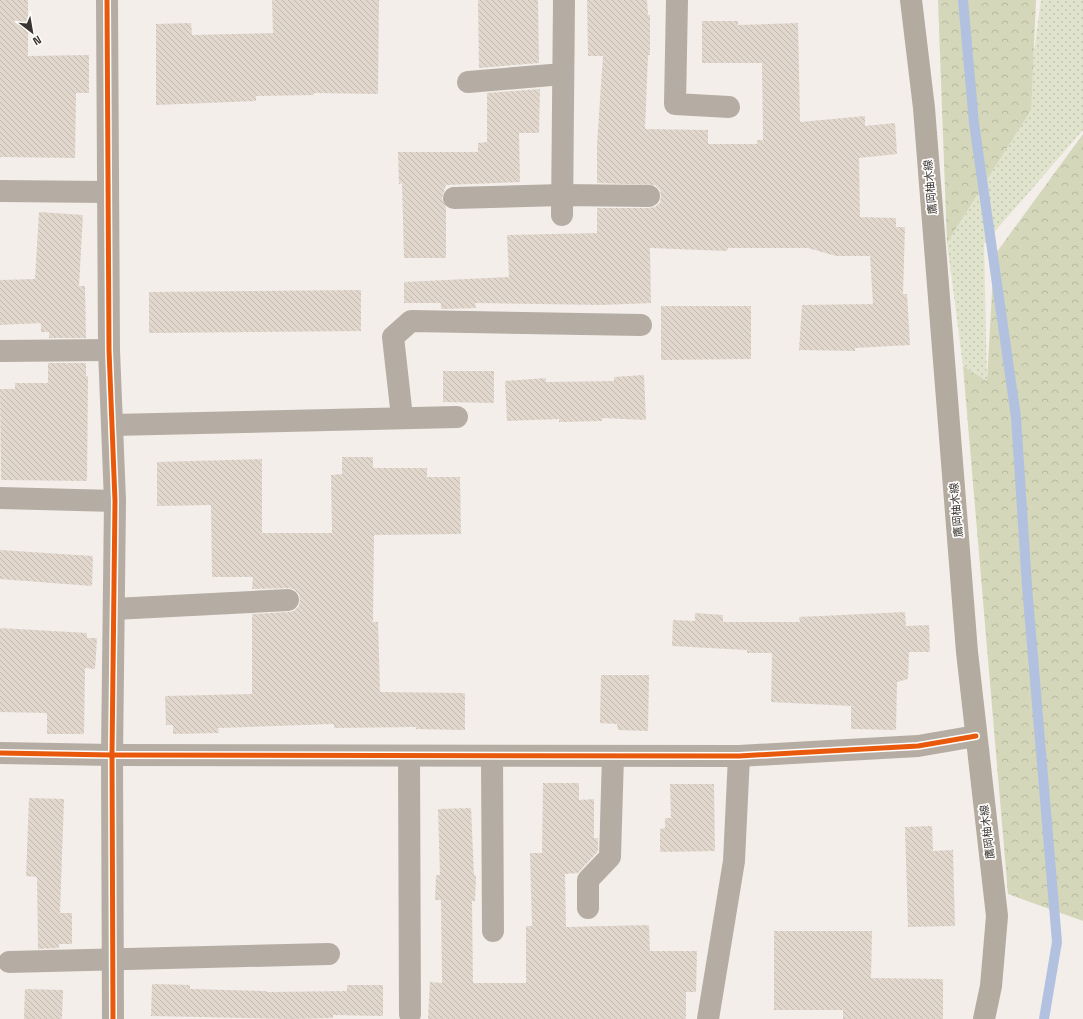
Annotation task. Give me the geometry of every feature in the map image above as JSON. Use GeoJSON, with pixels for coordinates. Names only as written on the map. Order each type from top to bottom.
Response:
{"type":"FeatureCollection","features":[{"type":"Feature","properties":{"kind":"main road","name":"鷹岡柚木線"},"geometry":{"type":"LineString","coordinates":[[911,0],[924,108],[967,652],[997,916],[991,986],[984,1019]]}},
{"type":"Feature","properties":{"kind":"street"},"geometry":{"type":"LineString","coordinates":[[107,0],[109,350],[115,500],[112,755],[114,1019]]}},
{"type":"Feature","properties":{"kind":"street"},"geometry":{"type":"LineString","coordinates":[[562,205],[564,0]]}},
{"type":"Feature","properties":{"kind":"street"},"geometry":{"type":"LineString","coordinates":[[677,0],[675,104],[729,107]]}},
{"type":"Feature","properties":{"kind":"street"},"geometry":{"type":"LineString","coordinates":[[468,82],[563,74]]}},
{"type":"Feature","properties":{"kind":"street"},"geometry":{"type":"LineString","coordinates":[[0,191],[108,192]]}},
{"type":"Feature","properties":{"kind":"street"},"geometry":{"type":"LineString","coordinates":[[454,198],[562,205],[649,196]]}},
{"type":"Feature","properties":{"kind":"street"},"geometry":{"type":"LineString","coordinates":[[402,417],[393,337],[411,321],[640,325]]}},
{"type":"Feature","properties":{"kind":"street"},"geometry":{"type":"LineString","coordinates":[[0,351],[109,350]]}},
{"type":"Feature","properties":{"kind":"street"},"geometry":{"type":"LineString","coordinates":[[113,426],[402,417],[457,417]]}},
{"type":"Feature","properties":{"kind":"street"},"geometry":{"type":"LineString","coordinates":[[0,498],[115,500]]}},
{"type":"Feature","properties":{"kind":"street"},"geometry":{"type":"LineString","coordinates":[[114,609],[288,600]]}},
{"type":"Feature","properties":{"kind":"street"},"geometry":{"type":"LineString","coordinates":[[0,753],[112,755],[739,756],[918,746],[976,736]]}},
{"type":"Feature","properties":{"kind":"street"},"geometry":{"type":"LineString","coordinates":[[409,756],[410,1014]]}},
{"type":"Feature","properties":{"kind":"street"},"geometry":{"type":"LineString","coordinates":[[492,756],[493,931]]}},
{"type":"Feature","properties":{"kind":"street"},"geometry":{"type":"LineString","coordinates":[[588,908],[588,880],[610,858],[613,756]]}},
{"type":"Feature","properties":{"kind":"street"},"geometry":{"type":"LineString","coordinates":[[708,1019],[734,861],[739,756]]}},
{"type":"Feature","properties":{"kind":"street"},"geometry":{"type":"LineString","coordinates":[[9,962],[113,958],[329,954]]}},
{"type":"Feature","properties":{"kind":"green space"},"geometry":{"type":"Polygon","coordinates":[[[938,0],[1036,0],[1031,110],[947,243],[938,0]]]}},
{"type":"Feature","properties":{"kind":"green space"},"geometry":{"type":"Polygon","coordinates":[[[1041,0],[1083,0],[1083,130],[984,244],[987,381],[963,366],[947,243],[1025,119],[1041,0]]]}},
{"type":"Feature","properties":{"kind":"green space"},"geometry":{"type":"Polygon","coordinates":[[[1083,134],[1083,921],[1008,894],[963,366],[987,381],[994,256],[1083,134]]]}},
{"type":"Feature","properties":{"kind":"building"},"geometry":{"type":"Polygon","coordinates":[[[0,0],[28,0],[28,56],[89,55],[89,93],[76,93],[75,158],[0,157],[0,0]]]}},
{"type":"Feature","properties":{"kind":"building"},"geometry":{"type":"Polygon","coordinates":[[[272,0],[379,0],[378,94],[314,93],[314,95],[256,96],[256,101],[156,105],[156,24],[191,23],[192,35],[273,33],[272,0]]]}},
{"type":"Feature","properties":{"kind":"building"},"geometry":{"type":"Polygon","coordinates":[[[478,0],[538,0],[539,63],[479,68],[478,0]]]}},
{"type":"Feature","properties":{"kind":"building"},"geometry":{"type":"Polygon","coordinates":[[[587,0],[647,0],[648,15],[650,15],[650,55],[648,55],[645,129],[708,130],[708,144],[757,144],[757,140],[763,140],[762,63],[702,63],[702,21],[738,21],[738,25],[798,23],[800,122],[865,116],[865,126],[895,123],[897,154],[859,158],[860,217],[896,218],[896,227],[905,227],[903,294],[907,294],[910,345],[855,348],[855,351],[799,350],[802,305],[873,304],[870,256],[836,256],[808,248],[728,248],[727,251],[650,248],[651,303],[602,305],[475,303],[476,308],[441,309],[441,303],[404,303],[404,282],[509,277],[507,235],[597,233],[597,208],[649,208],[655,207],[660,203],[660,190],[655,185],[597,183],[597,144],[603,56],[588,56],[587,0]]]}},
{"type":"Feature","properties":{"kind":"building"},"geometry":{"type":"Polygon","coordinates":[[[540,89],[539,133],[519,133],[520,182],[446,185],[442,198],[446,207],[446,258],[404,258],[402,183],[399,184],[398,152],[478,152],[478,143],[487,142],[487,93],[540,89]]]}},
{"type":"Feature","properties":{"kind":"building"},"geometry":{"type":"Polygon","coordinates":[[[39,212],[83,215],[79,286],[85,286],[86,338],[49,338],[49,332],[41,332],[41,323],[0,325],[0,280],[35,279],[39,212]]]}},
{"type":"Feature","properties":{"kind":"building"},"geometry":{"type":"Polygon","coordinates":[[[361,290],[361,331],[149,333],[149,292],[361,290]]]}},
{"type":"Feature","properties":{"kind":"building"},"geometry":{"type":"Polygon","coordinates":[[[661,306],[751,306],[751,359],[661,360],[661,306]]]}},
{"type":"Feature","properties":{"kind":"building"},"geometry":{"type":"Polygon","coordinates":[[[48,363],[86,363],[86,376],[88,376],[87,481],[1,480],[0,389],[15,389],[15,383],[48,383],[48,363]]]}},
{"type":"Feature","properties":{"kind":"building"},"geometry":{"type":"Polygon","coordinates":[[[443,371],[494,371],[494,403],[443,402],[443,371]]]}},
{"type":"Feature","properties":{"kind":"building"},"geometry":{"type":"Polygon","coordinates":[[[644,375],[646,420],[602,418],[602,421],[559,422],[559,419],[507,421],[505,381],[546,378],[546,382],[614,381],[614,377],[644,375]]]}},
{"type":"Feature","properties":{"kind":"building"},"geometry":{"type":"Polygon","coordinates":[[[342,457],[373,457],[373,468],[427,468],[427,477],[460,477],[461,534],[374,535],[373,622],[378,622],[380,692],[465,693],[465,730],[416,729],[416,727],[334,728],[334,724],[218,728],[219,733],[173,734],[173,725],[166,725],[165,696],[252,694],[252,614],[294,611],[299,606],[300,599],[299,594],[294,589],[252,589],[253,577],[212,577],[211,505],[157,506],[157,462],[262,459],[262,533],[332,533],[331,475],[342,474],[342,457]]]}},
{"type":"Feature","properties":{"kind":"building"},"geometry":{"type":"Polygon","coordinates":[[[0,550],[93,556],[92,586],[0,579],[0,550]]]}},
{"type":"Feature","properties":{"kind":"building"},"geometry":{"type":"Polygon","coordinates":[[[905,612],[906,626],[929,625],[930,652],[909,652],[908,679],[897,682],[896,730],[851,729],[851,706],[771,702],[772,653],[747,653],[747,650],[672,646],[673,620],[695,621],[695,613],[723,615],[723,622],[800,622],[799,617],[905,612]]]}},
{"type":"Feature","properties":{"kind":"building"},"geometry":{"type":"Polygon","coordinates":[[[0,628],[87,633],[87,638],[97,638],[95,669],[85,668],[84,734],[47,734],[47,713],[0,712],[0,628]]]}},
{"type":"Feature","properties":{"kind":"building"},"geometry":{"type":"Polygon","coordinates":[[[601,675],[649,675],[648,731],[618,730],[617,724],[600,723],[601,675]]]}},
{"type":"Feature","properties":{"kind":"building"},"geometry":{"type":"Polygon","coordinates":[[[543,783],[579,783],[579,800],[594,799],[594,838],[598,838],[598,851],[578,873],[565,874],[566,927],[649,925],[650,951],[697,951],[696,992],[686,992],[686,1019],[428,1019],[430,982],[442,983],[441,900],[435,900],[436,875],[440,875],[438,809],[471,808],[474,875],[476,876],[475,901],[472,901],[473,983],[526,983],[526,926],[532,926],[530,853],[542,853],[543,783]]]}},
{"type":"Feature","properties":{"kind":"building"},"geometry":{"type":"Polygon","coordinates":[[[670,784],[714,784],[715,851],[660,852],[660,829],[665,828],[665,818],[671,818],[670,784]]]}},
{"type":"Feature","properties":{"kind":"building"},"geometry":{"type":"Polygon","coordinates":[[[29,798],[64,799],[60,913],[72,913],[72,944],[59,944],[59,948],[38,949],[37,877],[26,876],[29,798]]]}},
{"type":"Feature","properties":{"kind":"building"},"geometry":{"type":"Polygon","coordinates":[[[932,826],[933,851],[953,850],[955,926],[908,927],[905,827],[932,826]]]}},
{"type":"Feature","properties":{"kind":"building"},"geometry":{"type":"Polygon","coordinates":[[[774,931],[872,931],[871,978],[943,979],[943,1019],[843,1019],[843,1010],[774,1010],[774,931]]]}},
{"type":"Feature","properties":{"kind":"building"},"geometry":{"type":"Polygon","coordinates":[[[152,984],[190,985],[190,989],[266,992],[347,991],[347,985],[383,985],[383,1016],[333,1015],[333,1018],[291,1019],[151,1016],[152,984]]]}},
{"type":"Feature","properties":{"kind":"building"},"geometry":{"type":"Polygon","coordinates":[[[25,989],[63,990],[62,1019],[24,1019],[25,989]]]}},
{"type":"Feature","properties":{"kind":"waterway"},"geometry":{"type":"LineString","coordinates":[[963,0],[974,123],[1016,417],[1027,586],[1057,942],[1044,1019]]}},
{"type":"Feature","properties":{"kind":"cycle path"},"geometry":{"type":"LineString","coordinates":[[107,0],[109,350],[115,501],[112,755],[113,1019]]}},
{"type":"Feature","properties":{"kind":"cycle path"},"geometry":{"type":"LineString","coordinates":[[0,753],[112,755],[739,756],[918,746],[976,736]]}}]}
